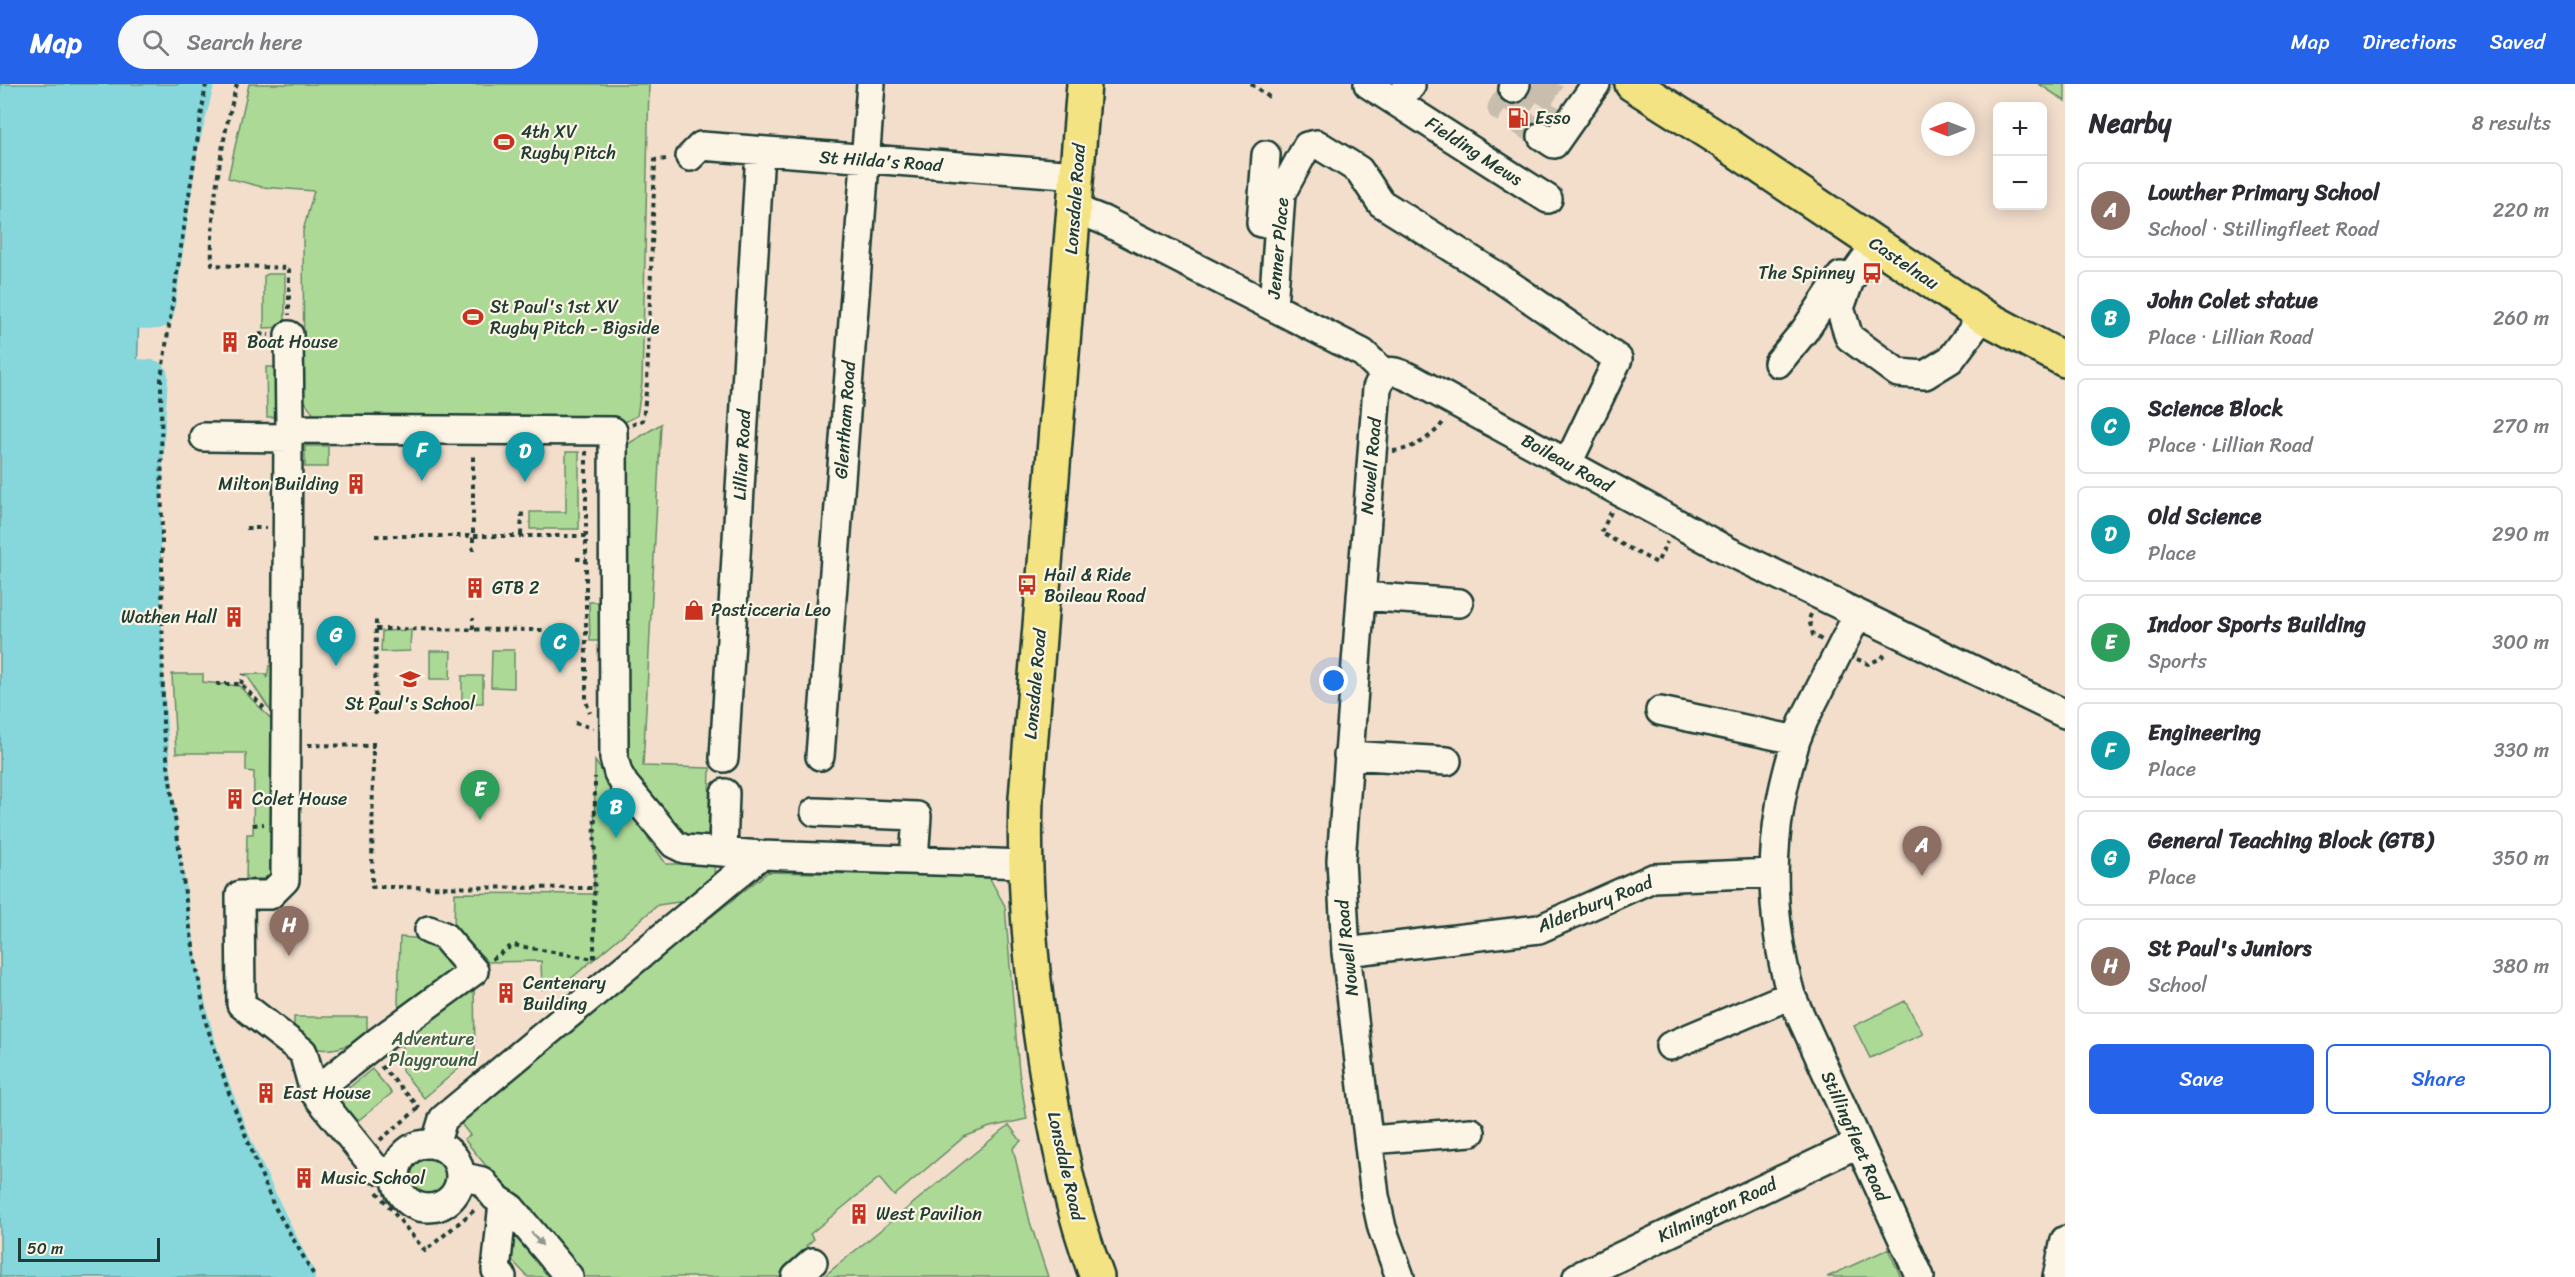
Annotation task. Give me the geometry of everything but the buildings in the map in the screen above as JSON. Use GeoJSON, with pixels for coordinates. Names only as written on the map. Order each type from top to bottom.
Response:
{"type":"FeatureCollection","features":[{"type":"Feature","properties":{"kind":"main road","name":"Lonsdale Road"},"geometry":{"type":"LineString","coordinates":[[1084,84],[1077,175],[1089,215],[1026,798],[1024,864],[1036,1003],[1055,1128],[1086,1249],[1097,1277]]}},
{"type":"Feature","properties":{"kind":"main road","name":"Castelnau"},"geometry":{"type":"LineString","coordinates":[[1632,84],[1700,129],[1708,151],[1719,159],[1748,160],[1983,316],[2065,360]]}},
{"type":"Feature","properties":{"kind":"street","name":"Glentham Road"},"geometry":{"type":"LineString","coordinates":[[820,756],[871,84]]}},
{"type":"Feature","properties":{"kind":"street","name":"Fielding Mews"},"geometry":{"type":"LineString","coordinates":[[1368,84],[1407,90],[1548,200]]}},
{"type":"Feature","properties":{"kind":"street"},"geometry":{"type":"LineString","coordinates":[[1560,120],[1596,84]]}},
{"type":"Feature","properties":{"kind":"street","name":"Jenner Place"},"geometry":{"type":"LineString","coordinates":[[1264,303],[1281,194],[1306,146],[1317,144],[1359,170],[1381,203],[1494,274],[1618,359],[1568,463]]}},
{"type":"Feature","properties":{"kind":"street","name":"St Hilda's Road"},"geometry":{"type":"LineString","coordinates":[[690,157],[701,146],[1077,175]]}},
{"type":"Feature","properties":{"kind":"street","name":"Lillian Road"},"geometry":{"type":"LineString","coordinates":[[724,758],[760,152]]}},
{"type":"Feature","properties":{"kind":"street"},"geometry":{"type":"LineString","coordinates":[[1264,303],[1266,155]]}},
{"type":"Feature","properties":{"kind":"street"},"geometry":{"type":"LineString","coordinates":[[1089,215],[1363,352],[1384,374]]}},
{"type":"Feature","properties":{"kind":"street"},"geometry":{"type":"LineString","coordinates":[[1870,240],[1850,280],[1840,308],[1849,337],[1898,373],[1925,375],[1951,359],[1983,316]]}},
{"type":"Feature","properties":{"kind":"street"},"geometry":{"type":"LineString","coordinates":[[1778,363],[1870,240]]}},
{"type":"Feature","properties":{"kind":"street"},"geometry":{"type":"LineString","coordinates":[[290,335],[285,880],[270,895],[240,895],[241,1004],[303,1052],[315,1092],[376,1168],[396,1172]]}},
{"type":"Feature","properties":{"kind":"street","name":"Boileau Road"},"geometry":{"type":"LineString","coordinates":[[1384,374],[1390,371],[1398,372],[1730,552],[2065,714]]}},
{"type":"Feature","properties":{"kind":"street","name":"Nowell Road"},"geometry":{"type":"LineString","coordinates":[[1384,374],[1377,388],[1341,860],[1346,952],[1378,1212],[1400,1277]]}},
{"type":"Feature","properties":{"kind":"street"},"geometry":{"type":"LineString","coordinates":[[204,437],[473,430],[613,431],[614,758],[618,773],[674,844],[694,850],[761,855],[1024,864]]}},
{"type":"Feature","properties":{"kind":"street"},"geometry":{"type":"LineString","coordinates":[[1361,596],[1459,603]]}},
{"type":"Feature","properties":{"kind":"street","name":"Stillingfleet Road"},"geometry":{"type":"LineString","coordinates":[[1858,614],[1796,740],[1780,807],[1773,873],[1779,942],[1791,995],[1857,1144],[1920,1277]]}},
{"type":"Feature","properties":{"kind":"street"},"geometry":{"type":"LineString","coordinates":[[1660,711],[1796,740]]}},
{"type":"Feature","properties":{"kind":"street"},"geometry":{"type":"LineString","coordinates":[[1348,755],[1447,761]]}},
{"type":"Feature","properties":{"kind":"street"},"geometry":{"type":"LineString","coordinates":[[723,851],[725,793]]}},
{"type":"Feature","properties":{"kind":"street"},"geometry":{"type":"LineString","coordinates":[[809,856],[815,803],[904,809],[914,860]]}},
{"type":"Feature","properties":{"kind":"street"},"geometry":{"type":"LineString","coordinates":[[435,1145],[443,1119],[761,855]]}},
{"type":"Feature","properties":{"kind":"street","name":"Alderbury Road"},"geometry":{"type":"LineString","coordinates":[[1346,952],[1539,929],[1635,884],[1653,879],[1773,873]]}},
{"type":"Feature","properties":{"kind":"street"},"geometry":{"type":"LineString","coordinates":[[315,1092],[376,1042],[474,971],[444,936],[429,930]]}},
{"type":"Feature","properties":{"kind":"street"},"geometry":{"type":"LineString","coordinates":[[1670,1046],[1791,995]]}},
{"type":"Feature","properties":{"kind":"street"},"geometry":{"type":"LineString","coordinates":[[1370,1140],[1471,1132]]}},
{"type":"Feature","properties":{"kind":"street","name":"Kilmington Road"},"geometry":{"type":"LineString","coordinates":[[1577,1277],[1857,1144]]}},
{"type":"Feature","properties":{"kind":"street"},"geometry":{"type":"LineString","coordinates":[[435,1145],[445,1149],[453,1156],[460,1176],[458,1186],[446,1203],[426,1208],[416,1206],[400,1192],[396,1172],[399,1162],[414,1147],[435,1145]]}},
{"type":"Feature","properties":{"kind":"street"},"geometry":{"type":"LineString","coordinates":[[460,1176],[482,1181],[511,1208],[569,1277]]}},
{"type":"Feature","properties":{"kind":"street"},"geometry":{"type":"LineString","coordinates":[[502,1277],[496,1270],[503,1203]]}},
{"type":"Feature","properties":{"kind":"street"},"geometry":{"type":"LineString","coordinates":[[2057,1277],[2065,1240]]}},
{"type":"Feature","properties":{"kind":"path"},"geometry":{"type":"LineString","coordinates":[[206,84],[161,378],[163,727],[188,916],[206,1023],[231,1099],[273,1204],[315,1277]]}},
{"type":"Feature","properties":{"kind":"path"},"geometry":{"type":"LineString","coordinates":[[237,84],[224,139],[211,242],[212,266],[289,268],[290,335]]}},
{"type":"Feature","properties":{"kind":"path"},"geometry":{"type":"LineString","coordinates":[[1251,84],[1272,99]]}},
{"type":"Feature","properties":{"kind":"path"},"geometry":{"type":"LineString","coordinates":[[613,431],[621,431],[643,420],[647,383],[655,160],[690,157]]}},
{"type":"Feature","properties":{"kind":"path"},"geometry":{"type":"LineString","coordinates":[[1372,452],[1399,450],[1412,446],[1442,425],[1456,403]]}},
{"type":"Feature","properties":{"kind":"path"},"geometry":{"type":"LineString","coordinates":[[473,430],[473,550]]}},
{"type":"Feature","properties":{"kind":"path"},"geometry":{"type":"LineString","coordinates":[[575,449],[586,449],[586,701],[595,728],[595,739]]}},
{"type":"Feature","properties":{"kind":"path"},"geometry":{"type":"LineString","coordinates":[[1621,492],[1600,533],[1657,562],[1677,523]]}},
{"type":"Feature","properties":{"kind":"path"},"geometry":{"type":"LineString","coordinates":[[521,535],[522,512]]}},
{"type":"Feature","properties":{"kind":"path"},"geometry":{"type":"LineString","coordinates":[[375,537],[586,536]]}},
{"type":"Feature","properties":{"kind":"path"},"geometry":{"type":"LineString","coordinates":[[576,559],[586,559]]}},
{"type":"Feature","properties":{"kind":"path"},"geometry":{"type":"LineString","coordinates":[[375,716],[376,616]]}},
{"type":"Feature","properties":{"kind":"path"},"geometry":{"type":"LineString","coordinates":[[473,618],[473,629]]}},
{"type":"Feature","properties":{"kind":"path"},"geometry":{"type":"LineString","coordinates":[[376,629],[546,630]]}},
{"type":"Feature","properties":{"kind":"path"},"geometry":{"type":"LineString","coordinates":[[241,684],[244,674]]}},
{"type":"Feature","properties":{"kind":"path"},"geometry":{"type":"LineString","coordinates":[[218,682],[218,684],[241,684],[272,716],[286,717]]}},
{"type":"Feature","properties":{"kind":"path"},"geometry":{"type":"LineString","coordinates":[[286,745],[374,744],[372,887],[595,888]]}},
{"type":"Feature","properties":{"kind":"path"},"geometry":{"type":"LineString","coordinates":[[474,971],[513,945],[594,959],[593,805],[595,772]]}},
{"type":"Feature","properties":{"kind":"path"},"geometry":{"type":"LineString","coordinates":[[377,1060],[419,1108],[427,1105]]}},
{"type":"Feature","properties":{"kind":"green space"},"geometry":{"type":"Polygon","coordinates":[[[249,84],[649,84],[642,383],[637,416],[623,423],[314,415],[304,400],[303,231],[314,191],[262,187],[228,178],[249,84]]]}},
{"type":"Feature","properties":{"kind":"green space"},"geometry":{"type":"Polygon","coordinates":[[[2039,84],[2065,84],[2065,101],[2039,84]]]}},
{"type":"Feature","properties":{"kind":"green space"},"geometry":{"type":"Polygon","coordinates":[[[285,274],[285,327],[264,328],[264,276],[285,274]]]}},
{"type":"Feature","properties":{"kind":"green space"},"geometry":{"type":"Polygon","coordinates":[[[266,367],[284,367],[284,417],[267,417],[266,367]]]}},
{"type":"Feature","properties":{"kind":"green space"},"geometry":{"type":"Polygon","coordinates":[[[661,424],[643,766],[710,768],[708,839],[682,838],[625,769],[628,444],[661,424]]]}},
{"type":"Feature","properties":{"kind":"green space"},"geometry":{"type":"Polygon","coordinates":[[[305,446],[328,446],[328,467],[305,467],[305,446]]]}},
{"type":"Feature","properties":{"kind":"green space"},"geometry":{"type":"Polygon","coordinates":[[[566,452],[579,452],[579,529],[530,529],[530,512],[566,512],[566,452]]]}},
{"type":"Feature","properties":{"kind":"green space"},"geometry":{"type":"Polygon","coordinates":[[[589,602],[609,602],[609,641],[590,641],[589,602]]]}},
{"type":"Feature","properties":{"kind":"green space"},"geometry":{"type":"Polygon","coordinates":[[[411,630],[410,651],[381,652],[382,631],[411,630]]]}},
{"type":"Feature","properties":{"kind":"green space"},"geometry":{"type":"Polygon","coordinates":[[[492,650],[514,650],[514,688],[491,687],[492,650]]]}},
{"type":"Feature","properties":{"kind":"green space"},"geometry":{"type":"Polygon","coordinates":[[[430,651],[451,651],[450,679],[430,679],[430,651]]]}},
{"type":"Feature","properties":{"kind":"green space"},"geometry":{"type":"Polygon","coordinates":[[[275,663],[275,710],[270,710],[246,674],[266,674],[267,678],[269,666],[275,663]]]}},
{"type":"Feature","properties":{"kind":"green space"},"geometry":{"type":"Polygon","coordinates":[[[172,674],[203,674],[203,682],[239,686],[274,722],[274,870],[270,879],[246,879],[247,834],[253,834],[254,772],[246,771],[246,753],[176,753],[172,674]]]}},
{"type":"Feature","properties":{"kind":"green space"},"geometry":{"type":"Polygon","coordinates":[[[462,676],[483,676],[483,703],[462,703],[462,676]]]}},
{"type":"Feature","properties":{"kind":"green space"},"geometry":{"type":"Polygon","coordinates":[[[595,761],[666,864],[715,864],[714,875],[686,901],[658,905],[561,987],[542,989],[541,961],[488,962],[454,927],[455,893],[594,894],[595,761]]]}},
{"type":"Feature","properties":{"kind":"green space"},"geometry":{"type":"Polygon","coordinates":[[[768,872],[989,877],[1005,906],[1019,1072],[1027,1119],[990,1127],[964,1137],[894,1196],[879,1178],[810,1234],[814,1239],[806,1246],[810,1252],[783,1277],[577,1277],[464,1139],[470,1135],[458,1120],[708,913],[711,917],[768,872]]]}},
{"type":"Feature","properties":{"kind":"green space"},"geometry":{"type":"Polygon","coordinates":[[[400,937],[427,939],[459,966],[401,1014],[398,1003],[400,937]]]}},
{"type":"Feature","properties":{"kind":"green space","name":"Adventure Playground"},"geometry":{"type":"Polygon","coordinates":[[[474,981],[475,1055],[424,1098],[402,1071],[403,1033],[474,981]]]}},
{"type":"Feature","properties":{"kind":"green space"},"geometry":{"type":"Polygon","coordinates":[[[1905,1001],[1923,1034],[1870,1058],[1854,1026],[1905,1001]]]}},
{"type":"Feature","properties":{"kind":"green space"},"geometry":{"type":"Polygon","coordinates":[[[294,1017],[367,1017],[367,1037],[338,1048],[322,1050],[314,1048],[303,1043],[294,1031],[294,1017]]]}},
{"type":"Feature","properties":{"kind":"green space"},"geometry":{"type":"Polygon","coordinates":[[[372,1069],[392,1093],[355,1123],[335,1099],[372,1069]]]}},
{"type":"Feature","properties":{"kind":"green space"},"geometry":{"type":"Polygon","coordinates":[[[1009,1125],[1021,1141],[1013,1148],[1030,1222],[1048,1277],[823,1277],[1009,1125]]]}},
{"type":"Feature","properties":{"kind":"green space"},"geometry":{"type":"Polygon","coordinates":[[[428,1157],[440,1163],[446,1175],[440,1187],[428,1193],[416,1187],[410,1175],[416,1163],[428,1157]]]}},
{"type":"Feature","properties":{"kind":"green space"},"geometry":{"type":"Polygon","coordinates":[[[509,1213],[564,1277],[528,1277],[505,1253],[509,1213]]]}},
{"type":"Feature","properties":{"kind":"green space"},"geometry":{"type":"Polygon","coordinates":[[[1888,1249],[1901,1277],[1827,1277],[1888,1249]]]}},
{"type":"Feature","properties":{"kind":"water"},"geometry":{"type":"Polygon","coordinates":[[[0,84],[197,84],[181,146],[157,312],[139,314],[137,372],[141,376],[151,377],[144,572],[148,702],[153,767],[180,958],[188,1005],[201,1054],[238,1152],[298,1277],[0,1277],[0,84]]]}},
{"type":"Feature","properties":{"kind":"waterway"},"geometry":{"type":"LineString","coordinates":[[94,311],[157,312],[181,146],[197,84]]}},
{"type":"Feature","properties":{"kind":"waterway"},"geometry":{"type":"LineString","coordinates":[[94,373],[151,377],[144,572],[148,702],[161,831],[185,989],[201,1054],[212,1087],[252,1183],[298,1277]]}},
{"type":"Feature","properties":{"kind":"tunnel"},"geometry":{"type":"LineString","coordinates":[[1533,84],[1563,103]]}},
{"type":"Feature","properties":{"kind":"tunnel"},"geometry":{"type":"LineString","coordinates":[[1513,89],[1501,108],[1542,136]]}},
{"type":"Feature","properties":{"kind":"tunnel"},"geometry":{"type":"LineString","coordinates":[[1511,92],[1552,119]]}},
{"type":"Feature","properties":{"kind":"place","name":"Esso"},"geometry":{"type":"Point","coordinates":[1518,118]}},
{"type":"Feature","properties":{"kind":"place","name":"4th XV Rugby Pitch"},"geometry":{"type":"Point","coordinates":[504,142]}},
{"type":"Feature","properties":{"kind":"place","name":"The Spinney"},"geometry":{"type":"Point","coordinates":[1872,273]}},
{"type":"Feature","properties":{"kind":"place","name":"St Paul's 1st XV Rugby Pitch - Bigside"},"geometry":{"type":"Point","coordinates":[473,317]}},
{"type":"Feature","properties":{"kind":"place","name":"Boat House"},"geometry":{"type":"Point","coordinates":[230,342]}},
{"type":"Feature","properties":{"kind":"place","name":"Engineering"},"geometry":{"type":"Point","coordinates":[422,481]}},
{"type":"Feature","properties":{"kind":"place","name":"Old Science"},"geometry":{"type":"Point","coordinates":[525,482]}},
{"type":"Feature","properties":{"kind":"place","name":"Milton Building"},"geometry":{"type":"Point","coordinates":[356,484]}},
{"type":"Feature","properties":{"kind":"place","name":"Hail & Ride Boileau Road"},"geometry":{"type":"Point","coordinates":[1027,585]}},
{"type":"Feature","properties":{"kind":"place","name":"GTB 2"},"geometry":{"type":"Point","coordinates":[475,588]}},
{"type":"Feature","properties":{"kind":"place","name":"Pasticceria Leo"},"geometry":{"type":"Point","coordinates":[694,610]}},
{"type":"Feature","properties":{"kind":"place","name":"Wathen Hall"},"geometry":{"type":"Point","coordinates":[234,617]}},
{"type":"Feature","properties":{"kind":"place","name":"General Teaching Block (GTB)"},"geometry":{"type":"Point","coordinates":[336,666]}},
{"type":"Feature","properties":{"kind":"place","name":"Science Block"},"geometry":{"type":"Point","coordinates":[560,673]}},
{"type":"Feature","properties":{"kind":"place","name":"St Paul's School"},"geometry":{"type":"Point","coordinates":[410,679]}},
{"type":"Feature","properties":{"kind":"place","name":"Colet House"},"geometry":{"type":"Point","coordinates":[235,799]}},
{"type":"Feature","properties":{"kind":"place","name":"Indoor Sports Building"},"geometry":{"type":"Point","coordinates":[480,820]}},
{"type":"Feature","properties":{"kind":"place","name":"John Colet statue"},"geometry":{"type":"Point","coordinates":[616,838]}},
{"type":"Feature","properties":{"kind":"place","name":"Lowther Primary School"},"geometry":{"type":"Point","coordinates":[1922,876]}},
{"type":"Feature","properties":{"kind":"place","name":"St Paul's Juniors"},"geometry":{"type":"Point","coordinates":[289,956]}},
{"type":"Feature","properties":{"kind":"place","name":"Centenary Building"},"geometry":{"type":"Point","coordinates":[506,993]}},
{"type":"Feature","properties":{"kind":"place","name":"East House"},"geometry":{"type":"Point","coordinates":[266,1093]}},
{"type":"Feature","properties":{"kind":"place","name":"Music School"},"geometry":{"type":"Point","coordinates":[304,1178]}},
{"type":"Feature","properties":{"kind":"place","name":"West Pavilion"},"geometry":{"type":"Point","coordinates":[859,1214]}}]}
